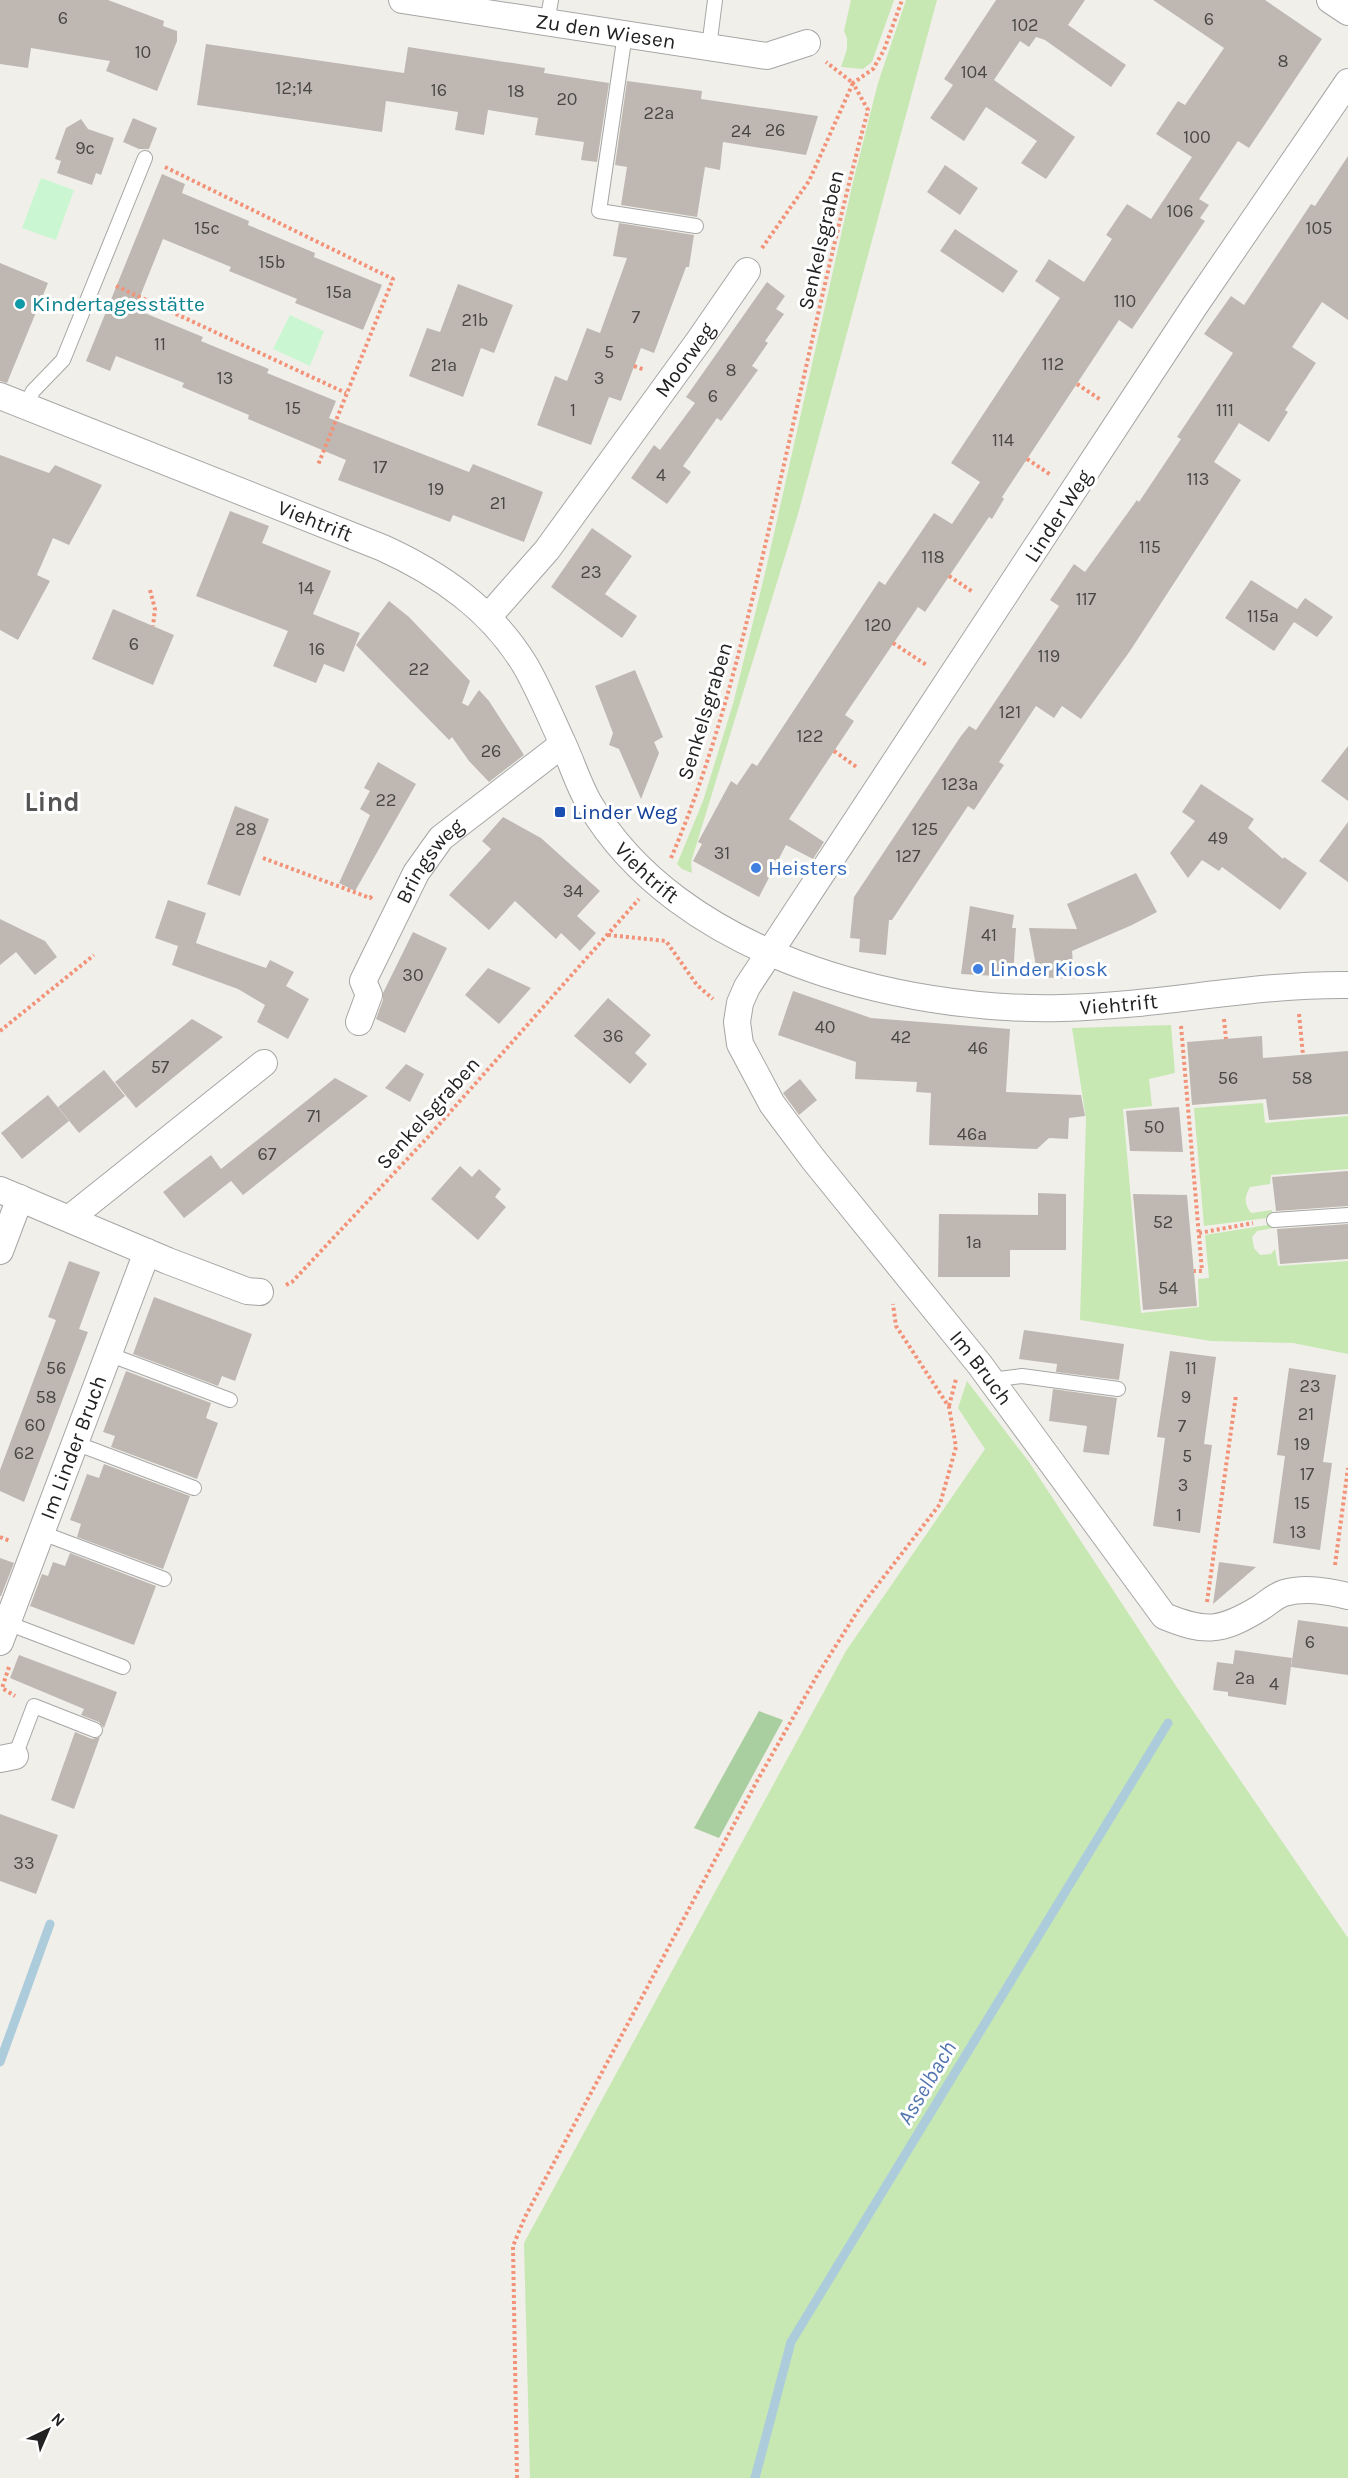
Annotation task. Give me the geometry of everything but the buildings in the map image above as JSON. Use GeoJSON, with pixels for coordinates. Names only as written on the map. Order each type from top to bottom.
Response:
{"type":"FeatureCollection","features":[{"type":"Feature","properties":{"kind":"street","name":"Zu den Wiesen"},"geometry":{"type":"LineString","coordinates":[[402,0],[549,11],[625,34],[767,56],[807,43]]}},
{"type":"Feature","properties":{"kind":"street"},"geometry":{"type":"LineString","coordinates":[[1330,0],[1348,12]]}},
{"type":"Feature","properties":{"kind":"street","name":"Linder Weg"},"geometry":{"type":"LineString","coordinates":[[772,952],[1194,307],[1348,82]]}},
{"type":"Feature","properties":{"kind":"street","name":"Moorweg"},"geometry":{"type":"LineString","coordinates":[[488,618],[547,550],[747,271]]}},
{"type":"Feature","properties":{"kind":"street","name":"Viehtrift"},"geometry":{"type":"LineString","coordinates":[[0,396],[383,548],[417,563],[468,597],[510,644],[525,666],[587,800],[610,837],[629,858],[684,905],[718,927],[772,952],[867,986],[947,1003],[1003,1008],[1066,1008],[1297,987],[1348,985]]}},
{"type":"Feature","properties":{"kind":"street","name":"Bringsweg"},"geometry":{"type":"LineString","coordinates":[[359,1022],[369,994],[363,981],[416,873],[441,838],[563,744]]}},
{"type":"Feature","properties":{"kind":"street","name":"Im Bruch"},"geometry":{"type":"LineString","coordinates":[[772,952],[747,987],[740,1003],[737,1022],[740,1044],[772,1104],[813,1159],[991,1380],[1164,1616],[1192,1628],[1215,1629]]}},
{"type":"Feature","properties":{"kind":"street"},"geometry":{"type":"LineString","coordinates":[[70,1218],[264,1063]]}},
{"type":"Feature","properties":{"kind":"street"},"geometry":{"type":"LineString","coordinates":[[0,1251],[10,1194],[147,1252],[247,1290],[260,1292]]}},
{"type":"Feature","properties":{"kind":"street","name":"Im Linder Bruch"},"geometry":{"type":"LineString","coordinates":[[5,1644],[42,1533],[147,1252]]}},
{"type":"Feature","properties":{"kind":"street"},"geometry":{"type":"LineString","coordinates":[[1215,1629],[1258,1609],[1281,1594],[1308,1589],[1340,1594]]}},
{"type":"Feature","properties":{"kind":"lane"},"geometry":{"type":"LineString","coordinates":[[709,47],[715,0]]}},
{"type":"Feature","properties":{"kind":"lane"},"geometry":{"type":"LineString","coordinates":[[625,34],[599,211],[696,226]]}},
{"type":"Feature","properties":{"kind":"lane"},"geometry":{"type":"LineString","coordinates":[[26,405],[33,391],[63,360],[145,158]]}},
{"type":"Feature","properties":{"kind":"lane"},"geometry":{"type":"LineString","coordinates":[[1274,1220],[1348,1215]]}},
{"type":"Feature","properties":{"kind":"lane"},"geometry":{"type":"LineString","coordinates":[[108,1354],[230,1400]]}},
{"type":"Feature","properties":{"kind":"lane"},"geometry":{"type":"LineString","coordinates":[[991,1380],[1022,1376],[1118,1389]]}},
{"type":"Feature","properties":{"kind":"lane"},"geometry":{"type":"LineString","coordinates":[[75,1443],[194,1488]]}},
{"type":"Feature","properties":{"kind":"lane"},"geometry":{"type":"LineString","coordinates":[[42,1533],[164,1579]]}},
{"type":"Feature","properties":{"kind":"lane"},"geometry":{"type":"LineString","coordinates":[[5,1644],[123,1667]]}},
{"type":"Feature","properties":{"kind":"lane"},"geometry":{"type":"LineString","coordinates":[[7,1757],[34,1706],[95,1730]]}},
{"type":"Feature","properties":{"kind":"path"},"geometry":{"type":"LineString","coordinates":[[747,271],[809,181],[853,83],[873,69],[884,50],[902,0]]}},
{"type":"Feature","properties":{"kind":"path"},"geometry":{"type":"LineString","coordinates":[[807,43],[831,67],[853,83]]}},
{"type":"Feature","properties":{"kind":"path","name":"Senkelsgraben"},"geometry":{"type":"LineString","coordinates":[[260,1292],[275,1290],[292,1282],[428,1137],[670,862],[685,826],[723,711],[749,613],[868,110],[853,83]]}},
{"type":"Feature","properties":{"kind":"path"},"geometry":{"type":"LineString","coordinates":[[145,158],[188,176],[218,194],[393,279],[318,465]]}},
{"type":"Feature","properties":{"kind":"path"},"geometry":{"type":"LineString","coordinates":[[96,277],[346,393]]}},
{"type":"Feature","properties":{"kind":"path"},"geometry":{"type":"LineString","coordinates":[[150,590],[155,609],[153,626]]}},
{"type":"Feature","properties":{"kind":"path"},"geometry":{"type":"LineString","coordinates":[[893,643],[950,681]]}},
{"type":"Feature","properties":{"kind":"path"},"geometry":{"type":"LineString","coordinates":[[262,858],[370,898],[377,888],[402,901]]}},
{"type":"Feature","properties":{"kind":"path"},"geometry":{"type":"LineString","coordinates":[[607,935],[666,941],[697,985],[719,1003]]}},
{"type":"Feature","properties":{"kind":"path"},"geometry":{"type":"LineString","coordinates":[[0,1031],[94,955]]}},
{"type":"Feature","properties":{"kind":"path"},"geometry":{"type":"LineString","coordinates":[[1297,987],[1303,1055]]}},
{"type":"Feature","properties":{"kind":"path"},"geometry":{"type":"LineString","coordinates":[[1178,998],[1202,1271],[1194,1271]]}},
{"type":"Feature","properties":{"kind":"path"},"geometry":{"type":"LineString","coordinates":[[1183,1143],[1191,1142]]}},
{"type":"Feature","properties":{"kind":"path"},"geometry":{"type":"LineString","coordinates":[[1188,1205],[1196,1204]]}},
{"type":"Feature","properties":{"kind":"path"},"geometry":{"type":"LineString","coordinates":[[1199,1233],[1274,1220]]}},
{"type":"Feature","properties":{"kind":"path"},"geometry":{"type":"LineString","coordinates":[[517,2478],[513,2246],[525,2217],[757,1781],[818,1674],[859,1609],[940,1504],[956,1447],[949,1407],[896,1326],[892,1294],[906,1275]]}},
{"type":"Feature","properties":{"kind":"path"},"geometry":{"type":"LineString","coordinates":[[1215,1629],[1206,1609],[1236,1395]]}},
{"type":"Feature","properties":{"kind":"path"},"geometry":{"type":"LineString","coordinates":[[1340,1594],[1348,1468]]}},
{"type":"Feature","properties":{"kind":"path"},"geometry":{"type":"LineString","coordinates":[[5,1644],[2,1688],[34,1706]]}},
{"type":"Feature","properties":{"kind":"green space"},"geometry":{"type":"Polygon","coordinates":[[[851,0],[894,0],[872,62],[863,69],[841,67],[847,49],[847,38],[844,31],[851,0]]]}},
{"type":"Feature","properties":{"kind":"green space"},"geometry":{"type":"Polygon","coordinates":[[[906,0],[937,0],[798,514],[691,862],[692,873],[677,864],[703,801],[733,704],[766,569],[853,182],[878,83],[906,0]]]}},
{"type":"Feature","properties":{"kind":"green space"},"geometry":{"type":"Polygon","coordinates":[[[41,178],[74,190],[56,240],[22,228],[41,178]]]}},
{"type":"Feature","properties":{"kind":"green space"},"geometry":{"type":"Polygon","coordinates":[[[290,315],[324,331],[310,366],[273,349],[290,315]]]}},
{"type":"Feature","properties":{"kind":"green space"},"geometry":{"type":"Polygon","coordinates":[[[1171,1025],[1175,1073],[1149,1079],[1152,1106],[1123,1109],[1141,1313],[1199,1307],[1198,1279],[1209,1278],[1205,1235],[1273,1224],[1274,1228],[1257,1231],[1252,1237],[1254,1248],[1260,1255],[1271,1254],[1275,1249],[1278,1266],[1348,1261],[1348,1354],[1293,1343],[1211,1341],[1080,1320],[1086,1119],[1072,1028],[1171,1025]]]}},
{"type":"Feature","properties":{"kind":"green space"},"geometry":{"type":"Polygon","coordinates":[[[1263,1103],[1265,1123],[1348,1116],[1348,1169],[1271,1175],[1270,1184],[1250,1187],[1246,1200],[1251,1213],[1272,1210],[1273,1217],[1204,1226],[1194,1108],[1263,1103]]]}},
{"type":"Feature","properties":{"kind":"green space"},"geometry":{"type":"Polygon","coordinates":[[[967,1381],[1029,1462],[1176,1686],[1348,1938],[1348,2478],[530,2478],[524,2243],[846,1651],[985,1449],[958,1408],[967,1381]]]}},
{"type":"Feature","properties":{"kind":"green space"},"geometry":{"type":"Polygon","coordinates":[[[759,1711],[783,1720],[719,1838],[694,1828],[759,1711]]]}},
{"type":"Feature","properties":{"kind":"waterway","name":"Asselbach"},"geometry":{"type":"LineString","coordinates":[[755,2478],[791,2342],[1168,1723]]}},
{"type":"Feature","properties":{"kind":"waterway","name":"Senkelsgraben"},"geometry":{"type":"LineString","coordinates":[[0,2062],[50,1924]]}},
{"type":"Feature","properties":{"kind":"place","name":"Kindertagesstätte"},"geometry":{"type":"Point","coordinates":[20,304]}},
{"type":"Feature","properties":{"kind":"place","name":"Linder Weg"},"geometry":{"type":"Point","coordinates":[560,812]}},
{"type":"Feature","properties":{"kind":"place","name":"Heisters"},"geometry":{"type":"Point","coordinates":[756,868]}},
{"type":"Feature","properties":{"kind":"place","name":"Linder Kiosk"},"geometry":{"type":"Point","coordinates":[978,969]}},
{"type":"Feature","properties":{"kind":"district","name":"Lind"},"geometry":{"type":"Point","coordinates":[52,802]}}]}
